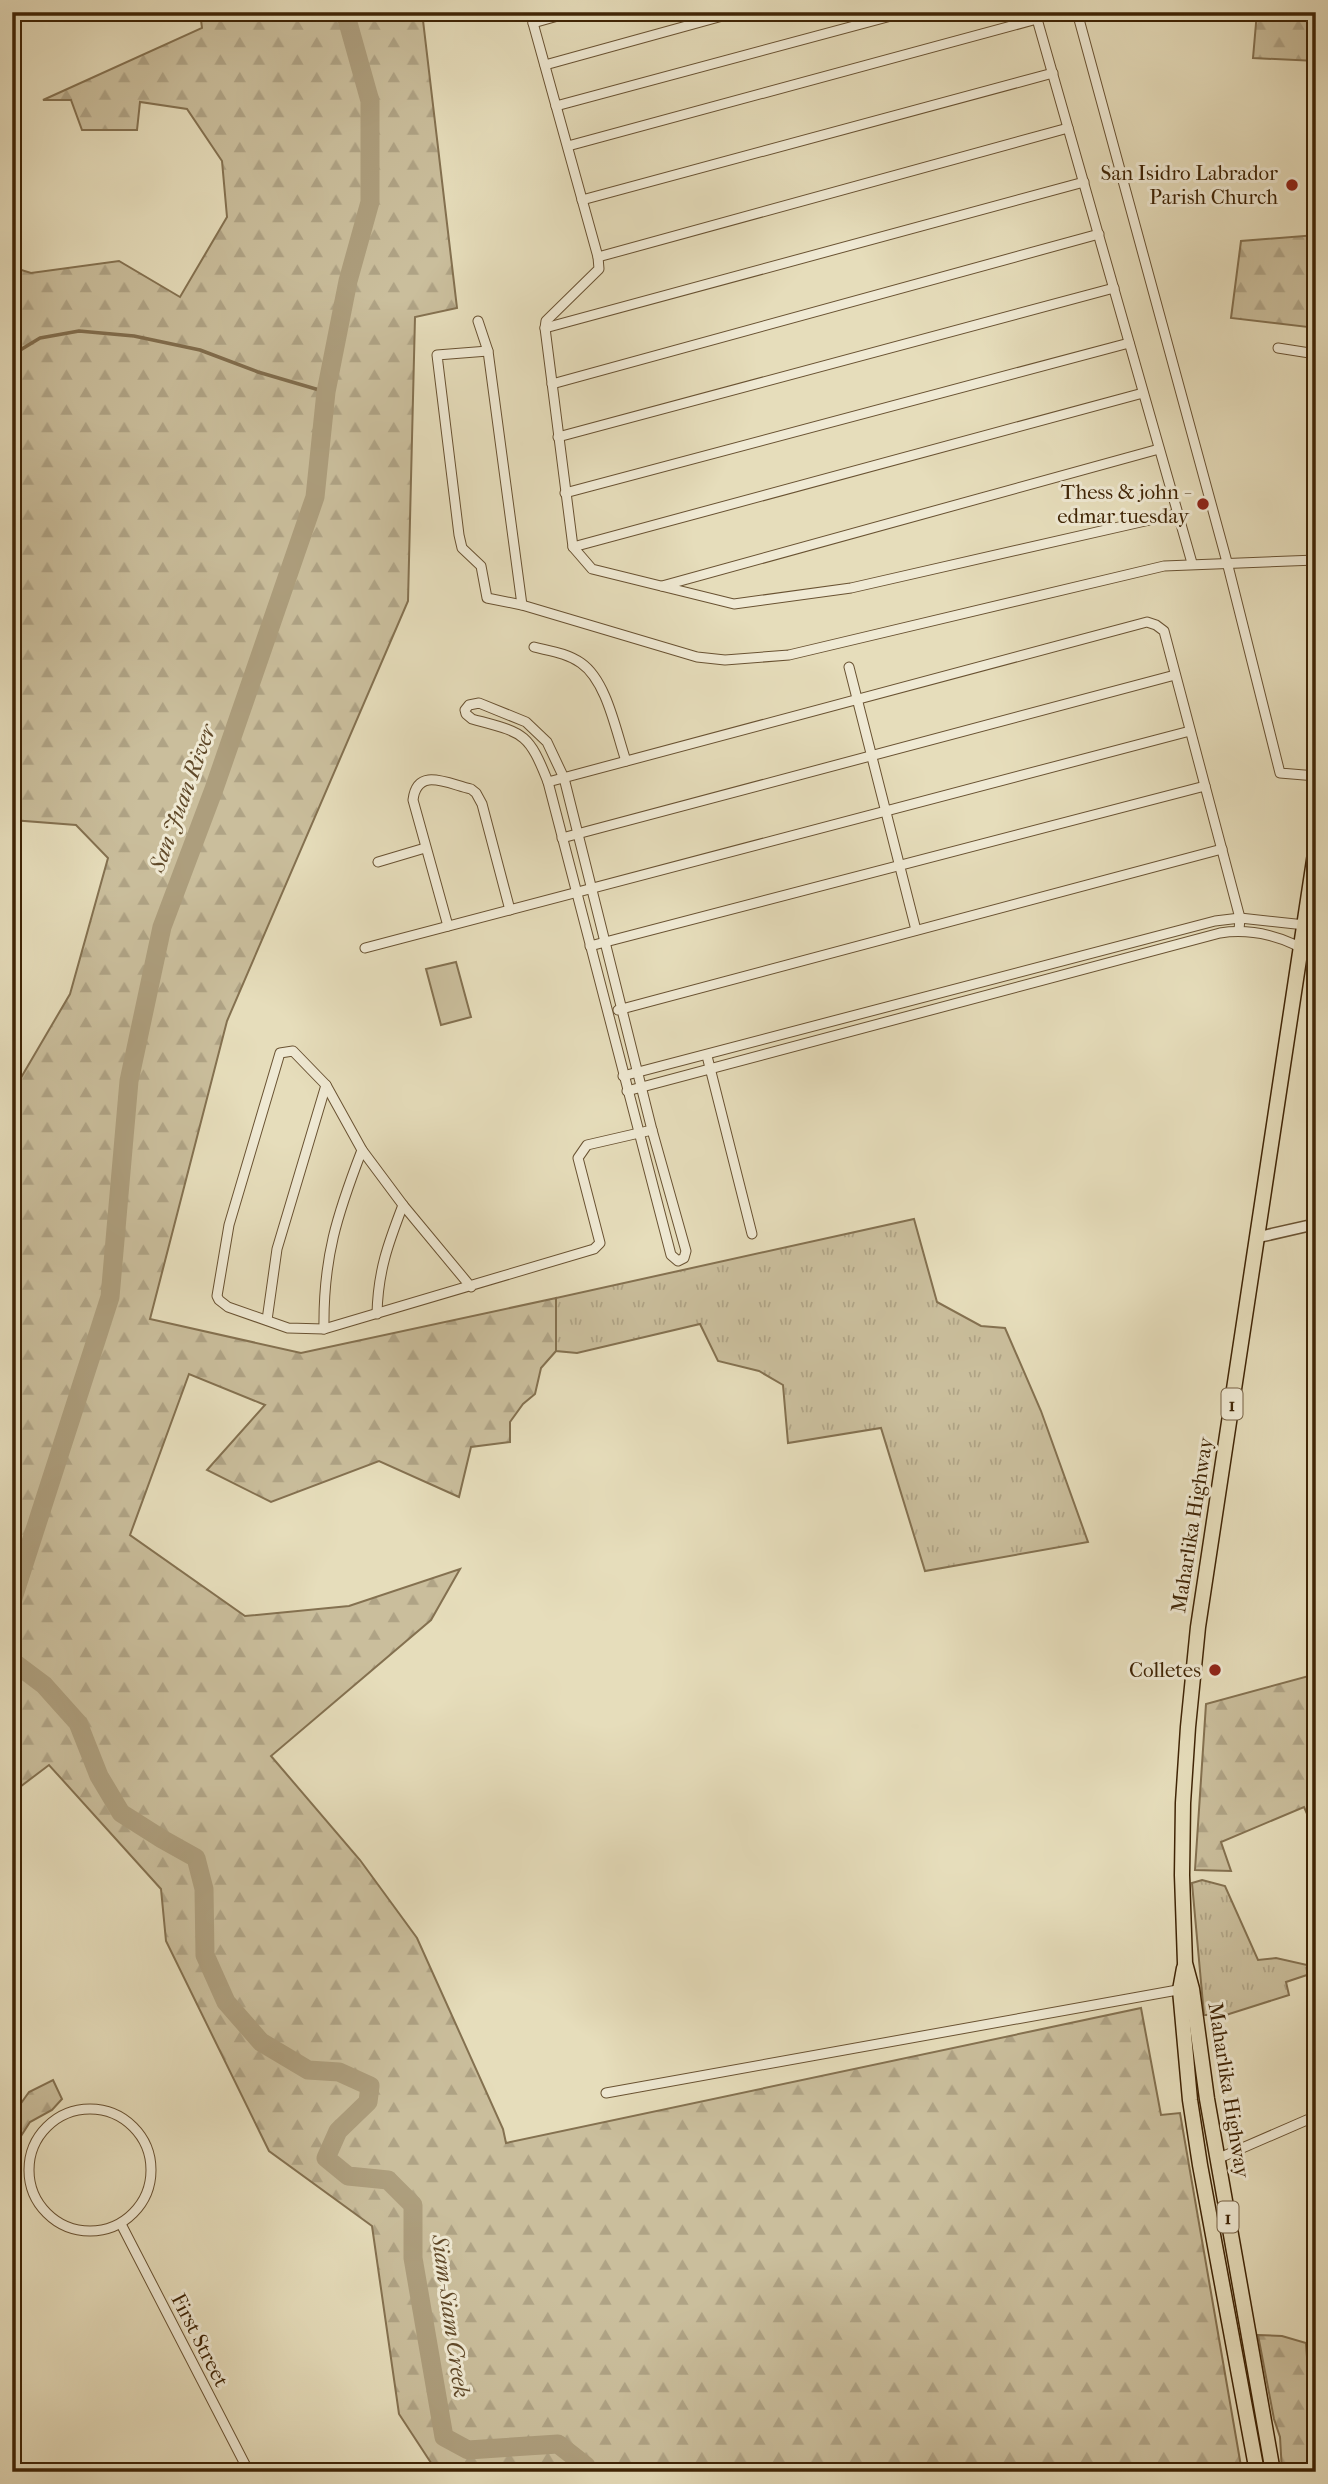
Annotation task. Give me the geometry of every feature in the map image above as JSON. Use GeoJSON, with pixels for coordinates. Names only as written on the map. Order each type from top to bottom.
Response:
{"type":"FeatureCollection","features":[{"type":"Feature","properties":{"kind":"highway","name":"Maharlika Highway"},"geometry":{"type":"LineString","coordinates":[[1257,2472],[1189,2100],[1181,1855],[1189,1716],[1198,1627],[1316,848]]}},
{"type":"Feature","properties":{"kind":"highway","name":"Maharlika Highway"},"geometry":{"type":"LineString","coordinates":[[1186,1989],[1273,2472]]}},
{"type":"Feature","properties":{"kind":"street"},"geometry":{"type":"LineString","coordinates":[[532,12],[598,257],[599,269],[546,321],[545,328],[573,547],[592,569],[734,604],[850,588],[1177,514]]}},
{"type":"Feature","properties":{"kind":"street"},"geometry":{"type":"LineString","coordinates":[[533,23],[572,12]]}},
{"type":"Feature","properties":{"kind":"street"},"geometry":{"type":"LineString","coordinates":[[545,65],[737,12]]}},
{"type":"Feature","properties":{"kind":"street"},"geometry":{"type":"LineString","coordinates":[[556,106],[906,12]]}},
{"type":"Feature","properties":{"kind":"street"},"geometry":{"type":"LineString","coordinates":[[1077,12],[1227,562],[1280,773],[1316,776]]}},
{"type":"Feature","properties":{"kind":"street"},"geometry":{"type":"LineString","coordinates":[[568,146],[1036,16],[1192,563]]}},
{"type":"Feature","properties":{"kind":"street"},"geometry":{"type":"LineString","coordinates":[[582,200],[1052,73]]}},
{"type":"Feature","properties":{"kind":"street"},"geometry":{"type":"LineString","coordinates":[[598,257],[1068,128]]}},
{"type":"Feature","properties":{"kind":"street"},"geometry":{"type":"LineString","coordinates":[[545,328],[1084,182]]}},
{"type":"Feature","properties":{"kind":"street"},"geometry":{"type":"LineString","coordinates":[[552,384],[1099,234]]}},
{"type":"Feature","properties":{"kind":"street"},"geometry":{"type":"LineString","coordinates":[[558,437],[1114,288]]}},
{"type":"Feature","properties":{"kind":"street"},"geometry":{"type":"LineString","coordinates":[[478,321],[488,351],[522,605]]}},
{"type":"Feature","properties":{"kind":"street"},"geometry":{"type":"LineString","coordinates":[[565,494],[1129,343]]}},
{"type":"Feature","properties":{"kind":"street"},"geometry":{"type":"LineString","coordinates":[[1278,348],[1316,354]]}},
{"type":"Feature","properties":{"kind":"street"},"geometry":{"type":"LineString","coordinates":[[488,351],[437,355],[459,535],[462,548],[481,566],[487,598],[522,605],[697,657],[725,660],[789,655],[1164,566],[1316,560]]}},
{"type":"Feature","properties":{"kind":"street"},"geometry":{"type":"LineString","coordinates":[[573,547],[1143,393]]}},
{"type":"Feature","properties":{"kind":"street"},"geometry":{"type":"LineString","coordinates":[[660,586],[1158,449]]}},
{"type":"Feature","properties":{"kind":"street"},"geometry":{"type":"LineString","coordinates":[[548,782],[1147,622],[1164,631],[1240,918],[1239,930]]}},
{"type":"Feature","properties":{"kind":"street"},"geometry":{"type":"LineString","coordinates":[[534,647],[565,654],[583,664],[602,687],[626,761]]}},
{"type":"Feature","properties":{"kind":"street"},"geometry":{"type":"LineString","coordinates":[[849,667],[916,930]]}},
{"type":"Feature","properties":{"kind":"street"},"geometry":{"type":"LineString","coordinates":[[562,838],[1175,675]]}},
{"type":"Feature","properties":{"kind":"street"},"geometry":{"type":"LineString","coordinates":[[479,703],[526,722],[547,742],[564,778],[578,834],[685,1251],[684,1258],[678,1261],[671,1255],[548,782],[536,751],[518,732],[472,719],[465,710],[469,705],[479,703]]}},
{"type":"Feature","properties":{"kind":"street"},"geometry":{"type":"LineString","coordinates":[[365,948],[1190,732]]}},
{"type":"Feature","properties":{"kind":"street"},"geometry":{"type":"LineString","coordinates":[[448,926],[413,800],[414,789],[421,781],[430,779],[471,789],[476,793],[482,804],[510,910]]}},
{"type":"Feature","properties":{"kind":"street"},"geometry":{"type":"LineString","coordinates":[[590,946],[1205,786]]}},
{"type":"Feature","properties":{"kind":"street"},"geometry":{"type":"LineString","coordinates":[[378,862],[425,848]]}},
{"type":"Feature","properties":{"kind":"street"},"geometry":{"type":"LineString","coordinates":[[608,1013],[1222,849]]}},
{"type":"Feature","properties":{"kind":"street"},"geometry":{"type":"LineString","coordinates":[[624,1076],[1215,921],[1240,918],[1304,925]]}},
{"type":"Feature","properties":{"kind":"street"},"geometry":{"type":"LineString","coordinates":[[627,1091],[1220,933],[1239,930],[1268,935],[1302,947],[1314,956],[1316,962]]}},
{"type":"Feature","properties":{"kind":"street"},"geometry":{"type":"LineString","coordinates":[[471,1287],[403,1205],[362,1150],[326,1085],[293,1052],[280,1053],[229,1225],[216,1296],[228,1307],[288,1328],[324,1329],[471,1287],[594,1249],[600,1243],[578,1158],[587,1145],[652,1130]]}},
{"type":"Feature","properties":{"kind":"street"},"geometry":{"type":"LineString","coordinates":[[707,1056],[752,1234]]}},
{"type":"Feature","properties":{"kind":"street"},"geometry":{"type":"LineString","coordinates":[[267,1320],[277,1249],[326,1085]]}},
{"type":"Feature","properties":{"kind":"street"},"geometry":{"type":"LineString","coordinates":[[324,1329],[323,1293],[330,1244],[362,1150]]}},
{"type":"Feature","properties":{"kind":"street"},"geometry":{"type":"LineString","coordinates":[[377,1314],[378,1286],[386,1250],[403,1205]]}},
{"type":"Feature","properties":{"kind":"street"},"geometry":{"type":"LineString","coordinates":[[1258,1237],[1316,1224]]}},
{"type":"Feature","properties":{"kind":"street"},"geometry":{"type":"LineString","coordinates":[[606,2093],[1186,1989]]}},
{"type":"Feature","properties":{"kind":"street"},"geometry":{"type":"LineString","coordinates":[[100,2109],[121,2117],[138,2131],[149,2150],[152,2172],[144,2202],[121,2224],[96,2231],[71,2229],[48,2215],[33,2194],[28,2169],[35,2142],[53,2121],[78,2110],[100,2109]]}},
{"type":"Feature","properties":{"kind":"street"},"geometry":{"type":"LineString","coordinates":[[1217,2158],[1316,2116]]}},
{"type":"Feature","properties":{"kind":"street","name":"First Street"},"geometry":{"type":"LineString","coordinates":[[121,2224],[249,2472]]}},
{"type":"Feature","properties":{"kind":"green space"},"geometry":{"type":"Polygon","coordinates":[[[200,12],[422,12],[457,308],[415,317],[408,601],[227,1021],[150,1319],[301,1353],[556,1298],[556,1351],[541,1368],[535,1394],[523,1404],[510,1422],[510,1442],[471,1447],[459,1497],[379,1461],[271,1502],[207,1470],[265,1405],[189,1374],[130,1535],[245,1616],[349,1606],[460,1569],[431,1620],[271,1756],[360,1860],[417,1938],[503,2129],[506,2143],[1141,2008],[1161,2115],[1180,2113],[1242,2472],[437,2472],[399,2414],[372,2226],[269,2151],[166,1941],[161,1889],[49,1765],[12,1793],[12,1093],[70,994],[108,858],[76,825],[12,820],[12,267],[31,273],[119,261],[180,297],[227,217],[222,161],[187,109],[140,102],[137,130],[82,130],[71,100],[43,100],[202,28],[200,12]]]}},
{"type":"Feature","properties":{"kind":"green space"},"geometry":{"type":"Polygon","coordinates":[[[1257,12],[1316,12],[1316,61],[1253,58],[1257,12]]]}},
{"type":"Feature","properties":{"kind":"green space"},"geometry":{"type":"Polygon","coordinates":[[[1316,235],[1316,328],[1231,318],[1241,241],[1316,235]]]}},
{"type":"Feature","properties":{"kind":"green space"},"geometry":{"type":"Polygon","coordinates":[[[456,962],[471,1017],[441,1025],[426,969],[456,962]]]}},
{"type":"Feature","properties":{"kind":"green space"},"geometry":{"type":"Polygon","coordinates":[[[914,1219],[937,1302],[981,1326],[1005,1328],[1041,1411],[1088,1542],[925,1571],[881,1428],[788,1443],[783,1385],[759,1371],[718,1361],[700,1324],[577,1353],[556,1351],[556,1298],[914,1219]]]}},
{"type":"Feature","properties":{"kind":"green space"},"geometry":{"type":"Polygon","coordinates":[[[1316,1674],[1316,1834],[1304,1807],[1221,1842],[1231,1871],[1195,1870],[1206,1704],[1316,1674]]]}},
{"type":"Feature","properties":{"kind":"green space"},"geometry":{"type":"Polygon","coordinates":[[[1202,1880],[1225,1886],[1258,1960],[1276,1958],[1316,1967],[1316,1972],[1286,1982],[1289,1995],[1226,2015],[1204,2015],[1192,1883],[1202,1880]]]}},
{"type":"Feature","properties":{"kind":"green space"},"geometry":{"type":"Polygon","coordinates":[[[53,2080],[62,2099],[52,2110],[30,2122],[12,2150],[12,2116],[29,2092],[53,2080]]]}},
{"type":"Feature","properties":{"kind":"green space"},"geometry":{"type":"Polygon","coordinates":[[[1258,2335],[1282,2336],[1306,2343],[1307,2357],[1316,2361],[1316,2472],[1282,2472],[1280,2437],[1258,2335]]]}},
{"type":"Feature","properties":{"kind":"waterway","name":"San Juan River"},"geometry":{"type":"LineString","coordinates":[[12,1601],[110,1297],[129,1081],[162,927],[214,789],[315,497],[326,392],[348,281],[370,202],[370,101],[345,12]]}},
{"type":"Feature","properties":{"kind":"waterway"},"geometry":{"type":"LineString","coordinates":[[12,355],[40,338],[79,331],[134,336],[200,350],[258,372],[326,392]]}},
{"type":"Feature","properties":{"kind":"waterway","name":"Siam-Siam Creek"},"geometry":{"type":"LineString","coordinates":[[12,1661],[44,1685],[78,1723],[99,1776],[121,1813],[196,1858],[204,1889],[205,1955],[226,2002],[261,2042],[308,2070],[339,2072],[370,2086],[368,2102],[338,2131],[326,2158],[348,2176],[388,2180],[413,2205],[413,2258],[444,2437],[468,2450],[558,2444],[586,2466],[589,2472]]}},
{"type":"Feature","properties":{"kind":"place","name":"San Isidro Labrador Parish Church"},"geometry":{"type":"Point","coordinates":[1292,185]}},
{"type":"Feature","properties":{"kind":"place","name":"Thess & john - edmar tuesday"},"geometry":{"type":"Point","coordinates":[1203,504]}},
{"type":"Feature","properties":{"kind":"place","name":"Colletes"},"geometry":{"type":"Point","coordinates":[1215,1670]}}]}
